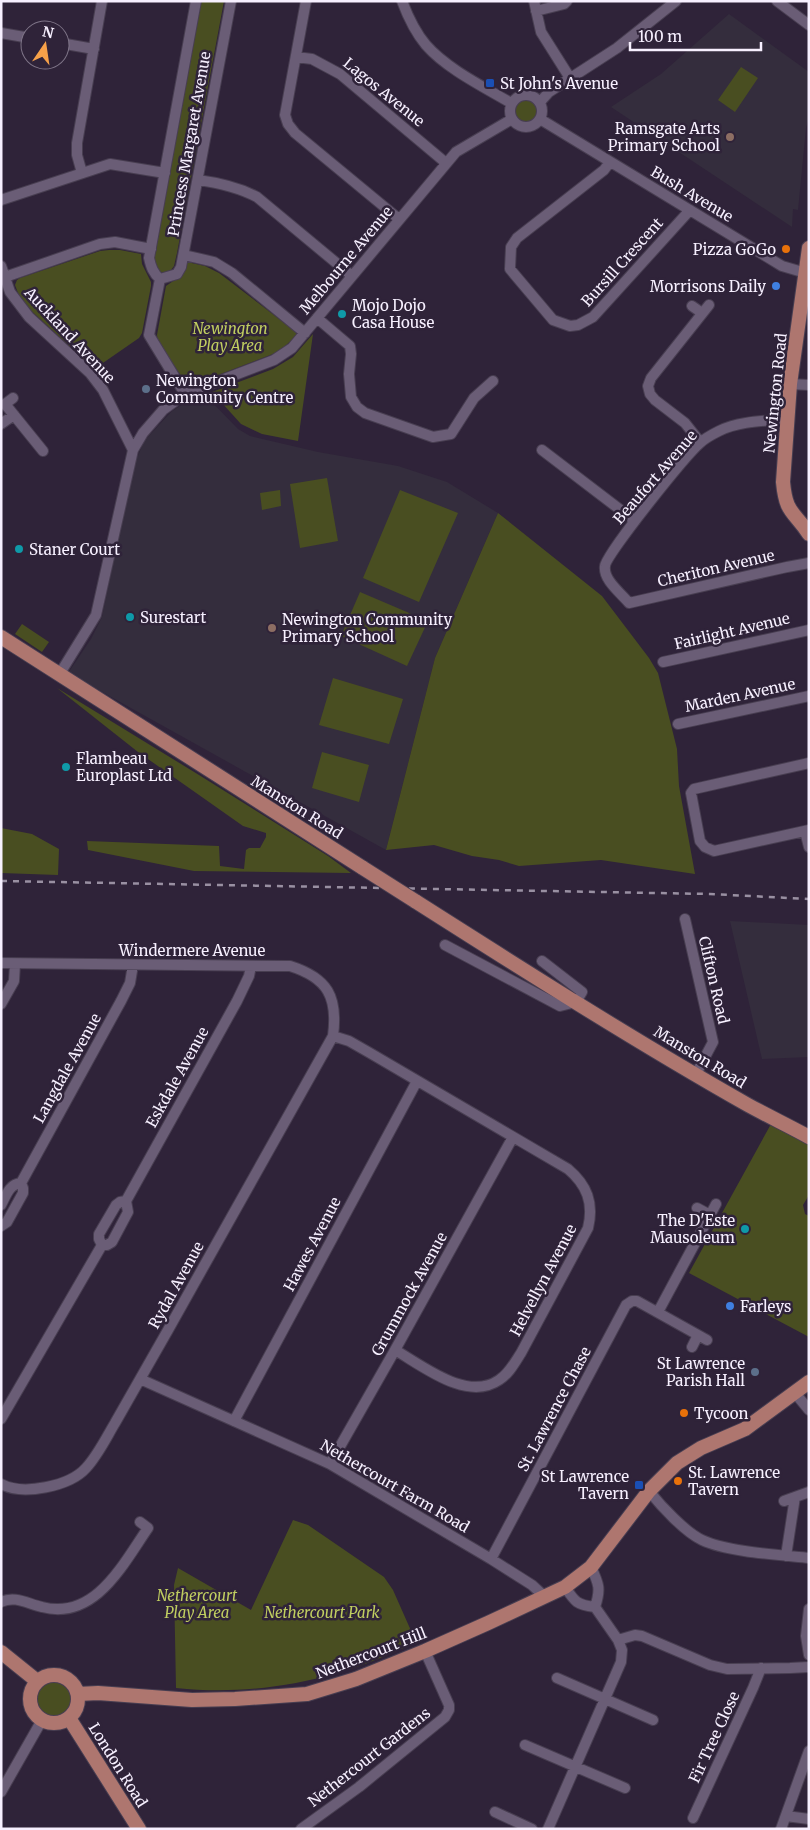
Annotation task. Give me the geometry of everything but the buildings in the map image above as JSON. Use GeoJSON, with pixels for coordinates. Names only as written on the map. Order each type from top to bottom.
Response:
{"type":"FeatureCollection","features":[{"type":"Feature","properties":{"kind":"main road","name":"Newington Road"},"geometry":{"type":"LineString","coordinates":[[808,531],[789,509],[785,498],[783,482],[790,384],[807,274],[809,248]]}},
{"type":"Feature","properties":{"kind":"main road","name":"Manston Road"},"geometry":{"type":"LineString","coordinates":[[1,637],[59,676],[576,1002],[750,1106],[809,1137]]}},
{"type":"Feature","properties":{"kind":"main road","name":"Nethercourt Hill"},"geometry":{"type":"LineString","coordinates":[[78,1694],[98,1693],[192,1700],[307,1694],[351,1681],[425,1651],[565,1587],[591,1567],[648,1491],[677,1463],[701,1448],[745,1429],[809,1382]]}},
{"type":"Feature","properties":{"kind":"main road"},"geometry":{"type":"LineString","coordinates":[[1,1652],[37,1681]]}},
{"type":"Feature","properties":{"kind":"main road"},"geometry":{"type":"LineString","coordinates":[[48,1675],[63,1676],[74,1685],[78,1694],[77,1707],[69,1718],[56,1723],[42,1720],[36,1715],[31,1708],[29,1700],[30,1692],[37,1681],[48,1675]]}},
{"type":"Feature","properties":{"kind":"main road","name":"London Road"},"geometry":{"type":"LineString","coordinates":[[69,1718],[139,1829]]}},
{"type":"Feature","properties":{"kind":"street"},"geometry":{"type":"LineString","coordinates":[[82,173],[77,155],[77,143],[102,1]]}},
{"type":"Feature","properties":{"kind":"street","name":"Princess Margaret Avenue"},"geometry":{"type":"LineString","coordinates":[[196,1],[150,249],[151,268],[160,278],[177,274],[182,267],[231,1]]}},
{"type":"Feature","properties":{"kind":"street"},"geometry":{"type":"LineString","coordinates":[[306,1],[285,115],[288,124],[294,133],[399,219]]}},
{"type":"Feature","properties":{"kind":"street"},"geometry":{"type":"LineString","coordinates":[[402,1],[415,30],[438,57],[512,103]]}},
{"type":"Feature","properties":{"kind":"street"},"geometry":{"type":"LineString","coordinates":[[567,1],[564,4],[535,6],[544,40],[570,78]]}},
{"type":"Feature","properties":{"kind":"street"},"geometry":{"type":"LineString","coordinates":[[540,102],[549,92],[617,48],[676,1]]}},
{"type":"Feature","properties":{"kind":"street"},"geometry":{"type":"LineString","coordinates":[[777,1],[809,24]]}},
{"type":"Feature","properties":{"kind":"street"},"geometry":{"type":"LineString","coordinates":[[1,33],[20,36]]}},
{"type":"Feature","properties":{"kind":"street"},"geometry":{"type":"LineString","coordinates":[[70,45],[94,49]]}},
{"type":"Feature","properties":{"kind":"street","name":"Lagos Avenue"},"geometry":{"type":"LineString","coordinates":[[296,57],[312,60],[340,74],[446,163]]}},
{"type":"Feature","properties":{"kind":"street"},"geometry":{"type":"LineString","coordinates":[[528,94],[533,96],[540,102],[543,111],[540,119],[532,126],[526,127],[516,124],[512,119],[510,109],[512,103],[518,96],[528,94]]}},
{"type":"Feature","properties":{"kind":"street","name":"Melbourne Avenue"},"geometry":{"type":"LineString","coordinates":[[185,394],[274,360],[292,348],[456,152],[512,119]]}},
{"type":"Feature","properties":{"kind":"street","name":"Bush Avenue"},"geometry":{"type":"LineString","coordinates":[[540,119],[782,266],[807,274]]}},
{"type":"Feature","properties":{"kind":"street","name":"Bursill Crescent"},"geometry":{"type":"LineString","coordinates":[[610,162],[604,170],[517,238],[511,247],[510,269],[553,320],[570,326],[593,317],[690,210]]}},
{"type":"Feature","properties":{"kind":"street"},"geometry":{"type":"LineString","coordinates":[[1,200],[110,164],[165,173]]}},
{"type":"Feature","properties":{"kind":"street"},"geometry":{"type":"LineString","coordinates":[[198,180],[241,188],[257,197],[352,276]]}},
{"type":"Feature","properties":{"kind":"street"},"geometry":{"type":"LineString","coordinates":[[5,277],[100,244],[115,242],[150,249]]}},
{"type":"Feature","properties":{"kind":"street"},"geometry":{"type":"LineString","coordinates":[[184,255],[214,262],[232,273],[305,333]]}},
{"type":"Feature","properties":{"kind":"street","name":"Auckland Avenue"},"geometry":{"type":"LineString","coordinates":[[1,266],[10,292],[29,317],[90,373],[103,390],[133,450]]}},
{"type":"Feature","properties":{"kind":"street"},"geometry":{"type":"LineString","coordinates":[[59,676],[96,615],[133,450],[150,423],[168,406],[185,394],[149,335],[160,278]]}},
{"type":"Feature","properties":{"kind":"street"},"geometry":{"type":"LineString","coordinates":[[692,306],[706,309],[677,354],[651,378],[648,386],[650,394],[655,400],[685,423],[700,442]]}},
{"type":"Feature","properties":{"kind":"street"},"geometry":{"type":"LineString","coordinates":[[317,318],[350,346],[352,354],[350,374],[351,397],[354,404],[365,413],[401,426],[433,437],[451,434],[474,398],[494,381]]}},
{"type":"Feature","properties":{"kind":"street"},"geometry":{"type":"LineString","coordinates":[[790,384],[809,385]]}},
{"type":"Feature","properties":{"kind":"street"},"geometry":{"type":"LineString","coordinates":[[13,398],[5,404],[43,451]]}},
{"type":"Feature","properties":{"kind":"street"},"geometry":{"type":"LineString","coordinates":[[1,424],[14,415]]}},
{"type":"Feature","properties":{"kind":"street","name":"Beaufort Avenue"},"geometry":{"type":"LineString","coordinates":[[630,603],[608,579],[605,567],[608,557],[700,442],[721,430],[746,423],[787,419]]}},
{"type":"Feature","properties":{"kind":"street"},"geometry":{"type":"LineString","coordinates":[[542,450],[635,521]]}},
{"type":"Feature","properties":{"kind":"street","name":"Cheriton Avenue"},"geometry":{"type":"LineString","coordinates":[[630,603],[809,563]]}},
{"type":"Feature","properties":{"kind":"street","name":"Fairlight Avenue"},"geometry":{"type":"LineString","coordinates":[[663,662],[809,630]]}},
{"type":"Feature","properties":{"kind":"street","name":"Marden Avenue"},"geometry":{"type":"LineString","coordinates":[[678,724],[809,696]]}},
{"type":"Feature","properties":{"kind":"street"},"geometry":{"type":"LineString","coordinates":[[809,763],[694,789],[691,793],[700,841],[705,847],[714,851],[807,830],[809,846]]}},
{"type":"Feature","properties":{"kind":"street","name":"Clifton Road"},"geometry":{"type":"LineString","coordinates":[[685,919],[713,1042],[696,1074]]}},
{"type":"Feature","properties":{"kind":"street"},"geometry":{"type":"LineString","coordinates":[[445,945],[560,1006],[576,1002],[582,992],[542,961]]}},
{"type":"Feature","properties":{"kind":"street","name":"Windermere Avenue"},"geometry":{"type":"LineString","coordinates":[[1,963],[290,966],[304,970],[325,988],[335,1008],[333,1036]]}},
{"type":"Feature","properties":{"kind":"street"},"geometry":{"type":"LineString","coordinates":[[1,1004],[14,981],[15,964]]}},
{"type":"Feature","properties":{"kind":"street","name":"Langdale Avenue"},"geometry":{"type":"LineString","coordinates":[[21,1183],[121,1001],[130,983],[133,965]]}},
{"type":"Feature","properties":{"kind":"street","name":"Eskdale Avenue"},"geometry":{"type":"LineString","coordinates":[[102,1245],[112,1242],[128,1212],[126,1201],[237,1001],[249,976],[250,966]]}},
{"type":"Feature","properties":{"kind":"street","name":"Helvellyn Avenue"},"geometry":{"type":"LineString","coordinates":[[333,1036],[348,1041],[568,1169],[579,1179],[590,1202],[591,1215],[588,1228],[513,1366],[499,1380],[485,1386],[465,1386],[450,1381],[395,1350]]}},
{"type":"Feature","properties":{"kind":"street","name":"Rydal Avenue"},"geometry":{"type":"LineString","coordinates":[[1,1484],[13,1488],[30,1489],[45,1487],[68,1480],[85,1469],[96,1454],[140,1379],[333,1036]]}},
{"type":"Feature","properties":{"kind":"street","name":"Hawes Avenue"},"geometry":{"type":"LineString","coordinates":[[234,1421],[417,1081]]}},
{"type":"Feature","properties":{"kind":"street","name":"Grummock Avenue"},"geometry":{"type":"LineString","coordinates":[[330,1464],[512,1137]]}},
{"type":"Feature","properties":{"kind":"street","name":"Langdale Avenue"},"geometry":{"type":"LineString","coordinates":[[1,1205],[11,1186],[21,1183]]}},
{"type":"Feature","properties":{"kind":"street","name":"Langdale Avenue"},"geometry":{"type":"LineString","coordinates":[[1,1226],[7,1222],[23,1193],[24,1188],[21,1183]]}},
{"type":"Feature","properties":{"kind":"street","name":"Eskdale Avenue"},"geometry":{"type":"LineString","coordinates":[[102,1245],[99,1240],[99,1234],[116,1205],[126,1201]]}},
{"type":"Feature","properties":{"kind":"street"},"geometry":{"type":"LineString","coordinates":[[658,1312],[716,1204]]}},
{"type":"Feature","properties":{"kind":"street"},"geometry":{"type":"LineString","coordinates":[[697,1208],[710,1215]]}},
{"type":"Feature","properties":{"kind":"street","name":"Eskdale Avenue"},"geometry":{"type":"LineString","coordinates":[[1,1420],[102,1245]]}},
{"type":"Feature","properties":{"kind":"street","name":"St. Lawrence Chase"},"geometry":{"type":"LineString","coordinates":[[491,1559],[626,1305],[632,1301],[637,1301],[702,1338],[692,1347]]}},
{"type":"Feature","properties":{"kind":"street","name":"Nethercourt Farm Road"},"geometry":{"type":"LineString","coordinates":[[140,1379],[330,1464],[491,1559],[532,1585],[546,1597]]}},
{"type":"Feature","properties":{"kind":"street"},"geometry":{"type":"LineString","coordinates":[[795,1392],[809,1410]]}},
{"type":"Feature","properties":{"kind":"street"},"geometry":{"type":"LineString","coordinates":[[648,1491],[660,1505],[692,1534],[702,1540],[721,1546],[809,1558]]}},
{"type":"Feature","properties":{"kind":"street"},"geometry":{"type":"LineString","coordinates":[[784,1501],[809,1492]]}},
{"type":"Feature","properties":{"kind":"street"},"geometry":{"type":"LineString","coordinates":[[786,1556],[795,1497]]}},
{"type":"Feature","properties":{"kind":"street"},"geometry":{"type":"LineString","coordinates":[[1,1602],[13,1598],[40,1607],[62,1609],[75,1607],[90,1600],[111,1580],[148,1528],[140,1522]]}},
{"type":"Feature","properties":{"kind":"street"},"geometry":{"type":"LineString","coordinates":[[591,1567],[600,1593],[595,1607]]}},
{"type":"Feature","properties":{"kind":"street"},"geometry":{"type":"LineString","coordinates":[[548,1829],[621,1662],[622,1650],[618,1640],[595,1607],[584,1606],[575,1602],[565,1587]]}},
{"type":"Feature","properties":{"kind":"street"},"geometry":{"type":"LineString","coordinates":[[809,1609],[806,1636],[809,1655]]}},
{"type":"Feature","properties":{"kind":"street"},"geometry":{"type":"LineString","coordinates":[[618,1640],[634,1635],[642,1636],[710,1666],[727,1668],[790,1668],[809,1666]]}},
{"type":"Feature","properties":{"kind":"street","name":"Nethercourt Gardens"},"geometry":{"type":"LineString","coordinates":[[302,1829],[359,1787],[445,1717],[449,1710],[449,1704],[425,1651]]}},
{"type":"Feature","properties":{"kind":"street","name":"Fir Tree Close"},"geometry":{"type":"LineString","coordinates":[[693,1818],[761,1668]]}},
{"type":"Feature","properties":{"kind":"street"},"geometry":{"type":"LineString","coordinates":[[557,1678],[653,1720]]}},
{"type":"Feature","properties":{"kind":"street"},"geometry":{"type":"LineString","coordinates":[[1,1792],[42,1720]]}},
{"type":"Feature","properties":{"kind":"street"},"geometry":{"type":"LineString","coordinates":[[525,1745],[625,1788]]}},
{"type":"Feature","properties":{"kind":"street"},"geometry":{"type":"LineString","coordinates":[[781,1829],[809,1751]]}},
{"type":"Feature","properties":{"kind":"street"},"geometry":{"type":"LineString","coordinates":[[495,1812],[532,1829]]}},
{"type":"Feature","properties":{"kind":"street"},"geometry":{"type":"LineString","coordinates":[[786,1816],[809,1819]]}},
{"type":"Feature","properties":{"kind":"shaded area","name":"Ramsgate Arts Primary School"},"geometry":{"type":"Polygon","coordinates":[[[729,14],[809,72],[809,117],[806,128],[798,210],[793,209],[792,227],[611,107],[661,74],[729,14]]]}},
{"type":"Feature","properties":{"kind":"shaded area","name":"Newington Community Primary School"},"geometry":{"type":"Polygon","coordinates":[[[203,393],[238,429],[250,436],[318,452],[398,466],[447,482],[498,513],[435,658],[386,850],[68,673],[91,639],[102,617],[133,468],[144,441],[171,412],[203,393]]]}},
{"type":"Feature","properties":{"kind":"shaded area"},"geometry":{"type":"Polygon","coordinates":[[[730,921],[809,925],[809,1057],[762,1059],[730,921]]]}},
{"type":"Feature","properties":{"kind":"green space"},"geometry":{"type":"Polygon","coordinates":[[[199,1],[224,1],[174,266],[167,273],[157,272],[152,251],[199,1]]]}},
{"type":"Feature","properties":{"kind":"green space"},"geometry":{"type":"Polygon","coordinates":[[[741,67],[758,78],[735,112],[718,100],[741,67]]]}},
{"type":"Feature","properties":{"kind":"green space"},"geometry":{"type":"Polygon","coordinates":[[[526,99],[531,100],[537,106],[537,116],[531,122],[526,123],[521,122],[515,116],[514,111],[515,106],[521,100],[526,99]]]}},
{"type":"Feature","properties":{"kind":"green space"},"geometry":{"type":"Polygon","coordinates":[[[109,250],[141,254],[142,264],[151,282],[151,286],[142,333],[139,338],[100,365],[90,365],[26,306],[20,298],[15,285],[20,278],[100,251],[109,250]]]}},
{"type":"Feature","properties":{"kind":"green space","name":"Newington Play Area"},"geometry":{"type":"Polygon","coordinates":[[[187,262],[205,266],[219,273],[296,332],[296,336],[282,349],[273,354],[205,380],[191,382],[184,380],[158,342],[157,335],[166,286],[179,277],[187,262]]]}},
{"type":"Feature","properties":{"kind":"green space"},"geometry":{"type":"Polygon","coordinates":[[[313,334],[298,441],[262,434],[241,424],[212,392],[273,369],[293,357],[313,334]]]}},
{"type":"Feature","properties":{"kind":"green space"},"geometry":{"type":"Polygon","coordinates":[[[327,478],[338,541],[300,548],[290,484],[327,478]]]}},
{"type":"Feature","properties":{"kind":"green space"},"geometry":{"type":"Polygon","coordinates":[[[280,490],[281,506],[262,510],[260,493],[280,490]]]}},
{"type":"Feature","properties":{"kind":"green space"},"geometry":{"type":"Polygon","coordinates":[[[400,490],[458,513],[419,602],[363,578],[400,490]]]}},
{"type":"Feature","properties":{"kind":"green space"},"geometry":{"type":"Polygon","coordinates":[[[498,513],[602,596],[649,658],[658,673],[677,749],[679,786],[695,874],[601,860],[519,866],[499,860],[472,856],[434,845],[386,850],[435,658],[498,513]]]}},
{"type":"Feature","properties":{"kind":"green space"},"geometry":{"type":"Polygon","coordinates":[[[360,592],[428,621],[407,666],[341,636],[360,592]]]}},
{"type":"Feature","properties":{"kind":"green space"},"geometry":{"type":"Polygon","coordinates":[[[22,624],[49,642],[42,652],[15,634],[22,624]]]}},
{"type":"Feature","properties":{"kind":"green space"},"geometry":{"type":"Polygon","coordinates":[[[333,678],[403,699],[389,744],[319,725],[333,678]]]}},
{"type":"Feature","properties":{"kind":"green space"},"geometry":{"type":"Polygon","coordinates":[[[57,688],[328,856],[351,873],[194,871],[88,850],[87,841],[219,846],[220,866],[244,869],[246,850],[249,848],[260,848],[266,833],[243,826],[138,752],[57,688]]]}},
{"type":"Feature","properties":{"kind":"green space"},"geometry":{"type":"Polygon","coordinates":[[[322,752],[369,765],[359,802],[312,788],[322,752]]]}},
{"type":"Feature","properties":{"kind":"green space"},"geometry":{"type":"Polygon","coordinates":[[[1,828],[32,834],[59,849],[58,875],[1,873],[1,828]]]}},
{"type":"Feature","properties":{"kind":"green space"},"geometry":{"type":"Polygon","coordinates":[[[771,1124],[809,1144],[809,1195],[803,1205],[805,1214],[809,1216],[809,1337],[689,1273],[771,1124]]]}},
{"type":"Feature","properties":{"kind":"green space","name":"Nethercourt Park"},"geometry":{"type":"Polygon","coordinates":[[[293,1520],[308,1525],[384,1577],[393,1590],[416,1642],[359,1666],[299,1682],[238,1690],[176,1688],[174,1585],[178,1568],[251,1610],[293,1520]]]}},
{"type":"Feature","properties":{"kind":"green space"},"geometry":{"type":"Polygon","coordinates":[[[54,1681],[61,1682],[67,1686],[71,1692],[71,1706],[67,1712],[61,1716],[54,1717],[47,1716],[41,1712],[37,1706],[36,1699],[37,1692],[41,1686],[47,1682],[54,1681]]]}},
{"type":"Feature","properties":{"kind":"railway"},"geometry":{"type":"LineString","coordinates":[[1,881],[710,894],[809,899]]}},
{"type":"Feature","properties":{"kind":"place","name":"St John's Avenue"},"geometry":{"type":"Point","coordinates":[490,83]}},
{"type":"Feature","properties":{"kind":"place","name":"Ramsgate Arts Primary School"},"geometry":{"type":"Point","coordinates":[730,137]}},
{"type":"Feature","properties":{"kind":"place","name":"Pizza GoGo"},"geometry":{"type":"Point","coordinates":[786,249]}},
{"type":"Feature","properties":{"kind":"place","name":"Morrisons Daily"},"geometry":{"type":"Point","coordinates":[776,286]}},
{"type":"Feature","properties":{"kind":"place","name":"Mojo Dojo Casa House"},"geometry":{"type":"Point","coordinates":[342,314]}},
{"type":"Feature","properties":{"kind":"place","name":"Newington Community Centre"},"geometry":{"type":"Point","coordinates":[146,389]}},
{"type":"Feature","properties":{"kind":"place","name":"Staner Court"},"geometry":{"type":"Point","coordinates":[19,549]}},
{"type":"Feature","properties":{"kind":"place","name":"Surestart"},"geometry":{"type":"Point","coordinates":[130,617]}},
{"type":"Feature","properties":{"kind":"place","name":"Newington Community Primary School"},"geometry":{"type":"Point","coordinates":[272,628]}},
{"type":"Feature","properties":{"kind":"place","name":"Flambeau Europlast Ltd"},"geometry":{"type":"Point","coordinates":[66,767]}},
{"type":"Feature","properties":{"kind":"place","name":"The D'Este Mausoleum"},"geometry":{"type":"Point","coordinates":[745,1229]}},
{"type":"Feature","properties":{"kind":"place","name":"Farleys"},"geometry":{"type":"Point","coordinates":[730,1306]}},
{"type":"Feature","properties":{"kind":"place","name":"St Lawrence Parish Hall"},"geometry":{"type":"Point","coordinates":[755,1372]}},
{"type":"Feature","properties":{"kind":"place","name":"Tycoon"},"geometry":{"type":"Point","coordinates":[684,1413]}},
{"type":"Feature","properties":{"kind":"place","name":"St. Lawrence Tavern"},"geometry":{"type":"Point","coordinates":[678,1481]}},
{"type":"Feature","properties":{"kind":"place","name":"St Lawrence Tavern"},"geometry":{"type":"Point","coordinates":[639,1485]}},
{"type":"Feature","properties":{"kind":"park label","name":"Nethercourt Play Area"},"geometry":{"type":"Point","coordinates":[197,1604]}}]}
